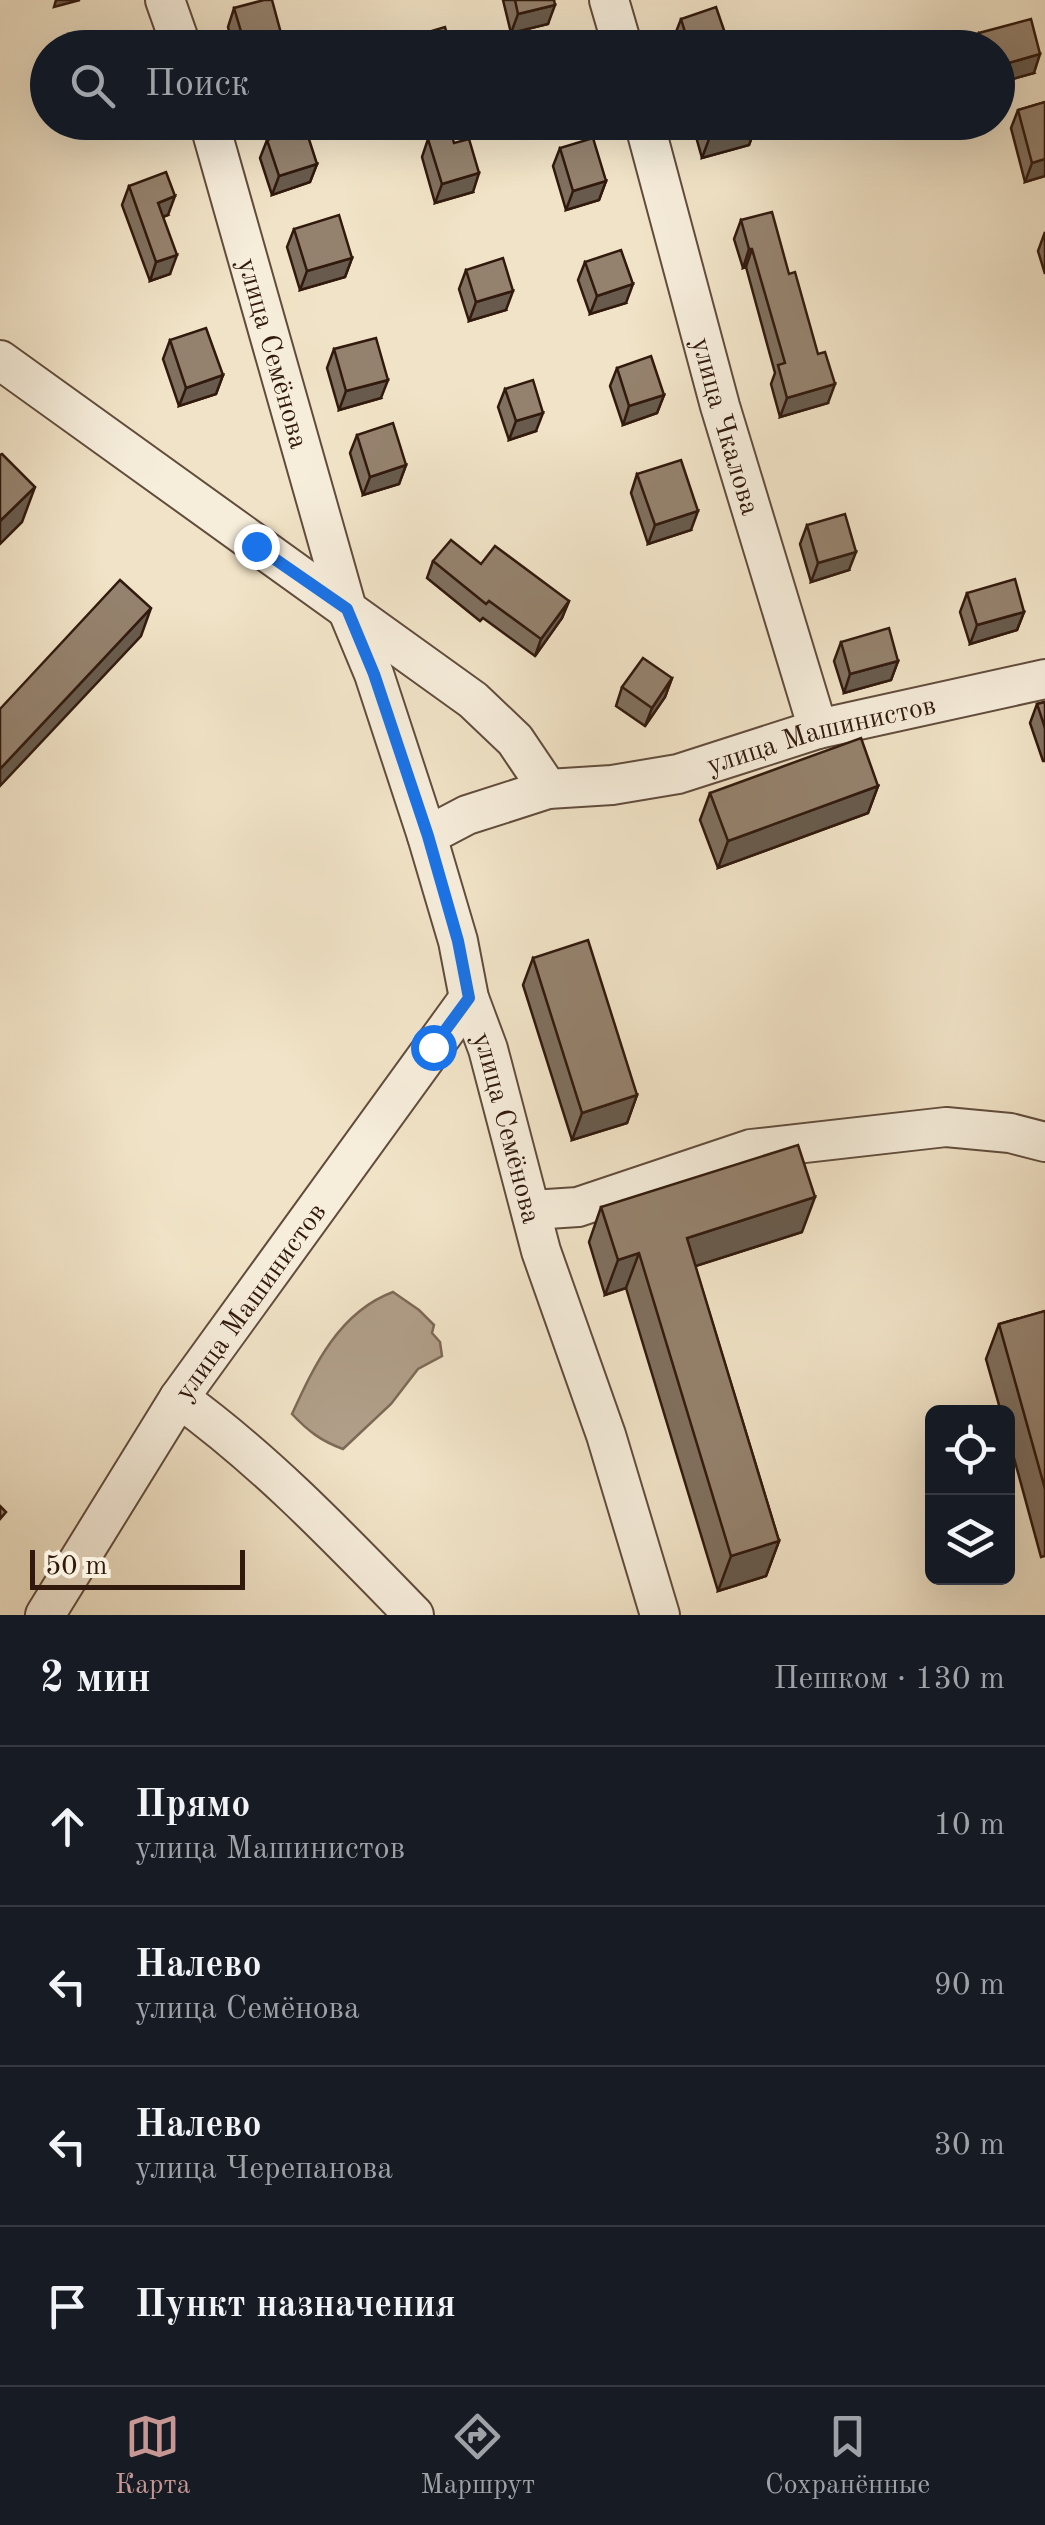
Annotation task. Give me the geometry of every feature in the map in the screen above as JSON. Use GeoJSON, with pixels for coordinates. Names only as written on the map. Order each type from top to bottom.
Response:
{"type":"FeatureCollection","features":[{"type":"Feature","properties":{"kind":"street"},"geometry":{"type":"LineString","coordinates":[[165,0],[176,30]]}},
{"type":"Feature","properties":{"kind":"street"},"geometry":{"type":"LineString","coordinates":[[609,0],[618,30]]}},
{"type":"Feature","properties":{"kind":"street","name":"улица Семёнова"},"geometry":{"type":"LineString","coordinates":[[214,140],[347,609],[374,674],[428,836],[458,941],[469,998],[488,1049],[541,1251],[606,1435],[660,1615]]}},
{"type":"Feature","properties":{"kind":"street","name":"улица Чкалова"},"geometry":{"type":"LineString","coordinates":[[649,140],[720,406],[818,729]]}},
{"type":"Feature","properties":{"kind":"street"},"geometry":{"type":"LineString","coordinates":[[0,360],[473,700],[515,740],[548,789]]}},
{"type":"Feature","properties":{"kind":"street","name":"улица Машинистов"},"geometry":{"type":"LineString","coordinates":[[428,836],[467,815],[548,789],[612,785],[678,774],[818,729],[1045,679]]}},
{"type":"Feature","properties":{"kind":"street","name":"улица Машинистов"},"geometry":{"type":"LineString","coordinates":[[45,1615],[179,1398],[469,998]]}},
{"type":"Feature","properties":{"kind":"street"},"geometry":{"type":"LineString","coordinates":[[532,1210],[578,1207],[750,1148],[946,1127],[1010,1133],[1045,1142]]}},
{"type":"Feature","properties":{"kind":"street"},"geometry":{"type":"LineString","coordinates":[[179,1398],[221,1428],[290,1490],[414,1615]]}},
{"type":"Feature","properties":{"kind":"shaded area"},"geometry":{"type":"Polygon","coordinates":[[[393,1292],[434,1325],[432,1333],[440,1342],[442,1356],[418,1369],[391,1404],[343,1449],[315,1435],[292,1414],[330,1342],[358,1313],[393,1292]]]}},
{"type":"Feature","properties":{"kind":"building"},"geometry":{"type":"Polygon","coordinates":[[[272,0],[280,30],[241,30],[234,8],[272,0]]]}},
{"type":"Feature","properties":{"kind":"building"},"geometry":{"type":"Polygon","coordinates":[[[515,0],[554,0],[555,5],[518,14],[515,0]]]}},
{"type":"Feature","properties":{"kind":"building"},"geometry":{"type":"Polygon","coordinates":[[[716,7],[724,30],[684,30],[681,19],[716,7]]]}},
{"type":"Feature","properties":{"kind":"building"},"geometry":{"type":"Polygon","coordinates":[[[1031,19],[1040,54],[1015,61],[1015,30],[990,30],[1031,19]]]}},
{"type":"Feature","properties":{"kind":"building"},"geometry":{"type":"Polygon","coordinates":[[[1045,102],[1045,159],[1032,163],[1018,110],[1045,102]]]}},
{"type":"Feature","properties":{"kind":"building"},"geometry":{"type":"Polygon","coordinates":[[[267,140],[309,140],[317,164],[279,176],[267,140]]]}},
{"type":"Feature","properties":{"kind":"building"},"geometry":{"type":"Polygon","coordinates":[[[428,140],[469,140],[479,173],[442,184],[428,140]]]}},
{"type":"Feature","properties":{"kind":"building"},"geometry":{"type":"Polygon","coordinates":[[[594,140],[606,181],[573,191],[560,148],[594,140]]]}},
{"type":"Feature","properties":{"kind":"building"},"geometry":{"type":"Polygon","coordinates":[[[166,172],[175,196],[158,203],[177,255],[156,262],[129,186],[166,172]]]}},
{"type":"Feature","properties":{"kind":"building"},"geometry":{"type":"Polygon","coordinates":[[[772,212],[789,274],[795,272],[818,354],[825,352],[835,384],[787,398],[778,365],[785,363],[741,220],[772,212]]]}},
{"type":"Feature","properties":{"kind":"building"},"geometry":{"type":"Polygon","coordinates":[[[339,215],[352,258],[307,271],[294,229],[339,215]]]}},
{"type":"Feature","properties":{"kind":"building"},"geometry":{"type":"Polygon","coordinates":[[[621,250],[633,284],[597,296],[585,262],[621,250]]]}},
{"type":"Feature","properties":{"kind":"building"},"geometry":{"type":"Polygon","coordinates":[[[503,258],[513,291],[476,302],[466,270],[503,258]]]}},
{"type":"Feature","properties":{"kind":"building"},"geometry":{"type":"Polygon","coordinates":[[[206,328],[223,375],[186,388],[170,340],[206,328]]]}},
{"type":"Feature","properties":{"kind":"building"},"geometry":{"type":"Polygon","coordinates":[[[376,338],[388,380],[346,391],[334,349],[376,338]]]}},
{"type":"Feature","properties":{"kind":"building"},"geometry":{"type":"Polygon","coordinates":[[[651,356],[664,395],[629,406],[617,368],[651,356]]]}},
{"type":"Feature","properties":{"kind":"building"},"geometry":{"type":"Polygon","coordinates":[[[533,380],[543,413],[516,421],[505,389],[533,380]]]}},
{"type":"Feature","properties":{"kind":"building"},"geometry":{"type":"Polygon","coordinates":[[[393,423],[406,465],[370,477],[357,435],[393,423]]]}},
{"type":"Feature","properties":{"kind":"building"},"geometry":{"type":"Polygon","coordinates":[[[0,455],[35,487],[0,521],[0,455]]]}},
{"type":"Feature","properties":{"kind":"building"},"geometry":{"type":"Polygon","coordinates":[[[681,460],[698,511],[655,525],[637,474],[681,460]]]}},
{"type":"Feature","properties":{"kind":"building"},"geometry":{"type":"Polygon","coordinates":[[[845,514],[856,552],[818,563],[807,525],[845,514]]]}},
{"type":"Feature","properties":{"kind":"building"},"geometry":{"type":"Polygon","coordinates":[[[451,540],[481,564],[495,546],[569,601],[541,639],[489,601],[486,604],[433,561],[451,540]]]}},
{"type":"Feature","properties":{"kind":"building"},"geometry":{"type":"Polygon","coordinates":[[[1015,579],[1024,612],[977,625],[967,593],[1015,579]]]}},
{"type":"Feature","properties":{"kind":"building"},"geometry":{"type":"Polygon","coordinates":[[[120,580],[151,608],[0,769],[0,709],[120,580]]]}},
{"type":"Feature","properties":{"kind":"building"},"geometry":{"type":"Polygon","coordinates":[[[889,628],[898,661],[850,674],[841,642],[889,628]]]}},
{"type":"Feature","properties":{"kind":"building"},"geometry":{"type":"Polygon","coordinates":[[[643,658],[672,678],[652,708],[622,687],[643,658]]]}},
{"type":"Feature","properties":{"kind":"building"},"geometry":{"type":"Polygon","coordinates":[[[1045,702],[1045,728],[1037,704],[1045,702]]]}},
{"type":"Feature","properties":{"kind":"building"},"geometry":{"type":"Polygon","coordinates":[[[861,738],[878,786],[728,841],[710,793],[861,738]]]}},
{"type":"Feature","properties":{"kind":"building"},"geometry":{"type":"Polygon","coordinates":[[[588,940],[637,1095],[582,1113],[533,958],[588,940]]]}},
{"type":"Feature","properties":{"kind":"building"},"geometry":{"type":"Polygon","coordinates":[[[798,1145],[815,1197],[687,1238],[779,1541],[731,1556],[639,1253],[618,1260],[601,1207],[798,1145]]]}},
{"type":"Feature","properties":{"kind":"building"},"geometry":{"type":"Polygon","coordinates":[[[1045,1311],[1045,1489],[999,1324],[1045,1311]]]}},
{"type":"Feature","properties":{"kind":"route"},"geometry":{"type":"LineString","coordinates":[[256,546],[347,609],[374,674],[428,836],[458,941],[469,998],[433,1047]]}}]}
